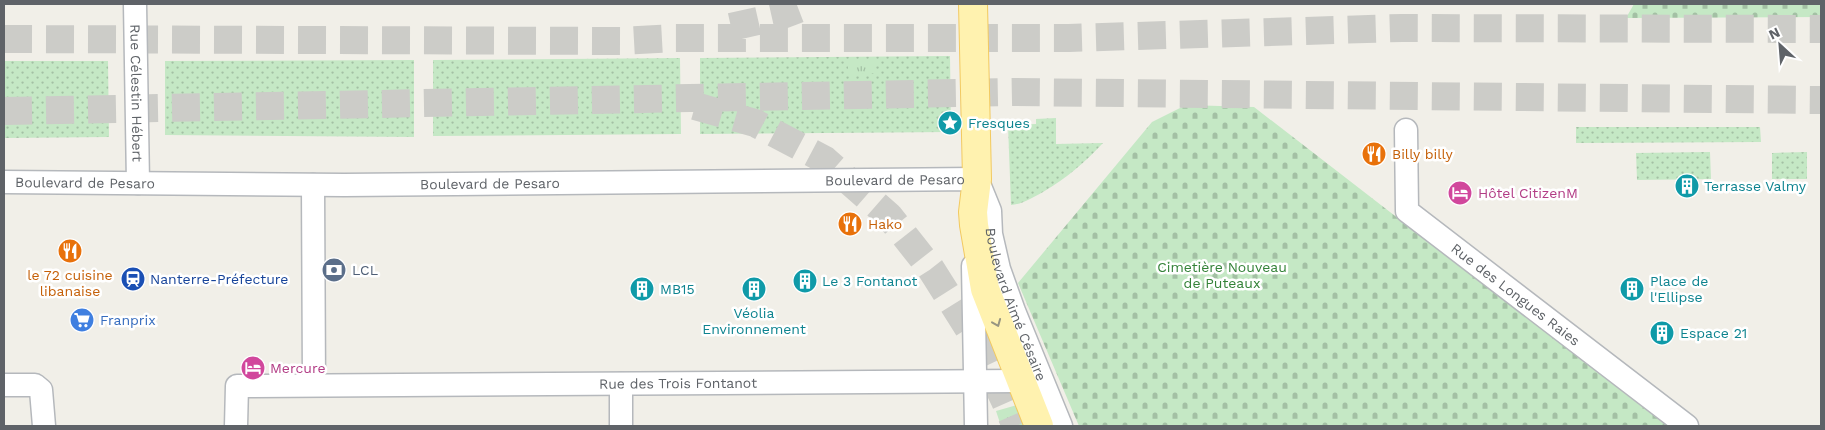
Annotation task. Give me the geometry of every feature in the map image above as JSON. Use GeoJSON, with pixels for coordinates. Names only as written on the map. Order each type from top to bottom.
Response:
{"type":"FeatureCollection","features":[{"type":"Feature","properties":{"kind":"main road","name":"Boulevard Aimé Césaire"},"geometry":{"type":"LineString","coordinates":[[973,4],[977,179],[973,212],[974,225],[985,289],[1031,381],[1039,426]]}},
{"type":"Feature","properties":{"kind":"street","name":"Rue Célestin Hébert"},"geometry":{"type":"LineString","coordinates":[[135,4],[138,183]]}},
{"type":"Feature","properties":{"kind":"street","name":"Rue des Longues Raies"},"geometry":{"type":"LineString","coordinates":[[1406,130],[1407,211],[1687,426]]}},
{"type":"Feature","properties":{"kind":"street","name":"Boulevard de Pesaro"},"geometry":{"type":"LineString","coordinates":[[4,182],[312,185],[977,179]]}},
{"type":"Feature","properties":{"kind":"street","name":"Boulevard Aimé Césaire"},"geometry":{"type":"LineString","coordinates":[[977,179],[990,211],[991,234],[1031,381],[1061,426]]}},
{"type":"Feature","properties":{"kind":"street"},"geometry":{"type":"LineString","coordinates":[[312,185],[314,385]]}},
{"type":"Feature","properties":{"kind":"street"},"geometry":{"type":"LineString","coordinates":[[974,225],[973,302],[976,426]]}},
{"type":"Feature","properties":{"kind":"street","name":"Rue des Trois Fontanot"},"geometry":{"type":"LineString","coordinates":[[236,426],[237,386],[1031,381]]}},
{"type":"Feature","properties":{"kind":"street"},"geometry":{"type":"LineString","coordinates":[[621,384],[621,426]]}},
{"type":"Feature","properties":{"kind":"street"},"geometry":{"type":"LineString","coordinates":[[4,385],[35,385],[42,390],[44,426]]}},
{"type":"Feature","properties":{"kind":"green space"},"geometry":{"type":"Polygon","coordinates":[[[1634,4],[1821,4],[1821,17],[1626,18],[1634,4]]]}},
{"type":"Feature","properties":{"kind":"green space"},"geometry":{"type":"Polygon","coordinates":[[[950,56],[951,132],[700,134],[700,58],[950,56]]]}},
{"type":"Feature","properties":{"kind":"green space"},"geometry":{"type":"Polygon","coordinates":[[[680,58],[681,134],[433,136],[433,60],[680,58]]]}},
{"type":"Feature","properties":{"kind":"green space"},"geometry":{"type":"Polygon","coordinates":[[[875,59],[875,73],[848,75],[848,61],[875,59]]]}},
{"type":"Feature","properties":{"kind":"green space"},"geometry":{"type":"Polygon","coordinates":[[[414,60],[414,137],[165,135],[165,61],[414,60]]]}},
{"type":"Feature","properties":{"kind":"green space"},"geometry":{"type":"Polygon","coordinates":[[[4,61],[108,61],[109,137],[4,138],[4,61]]]}},
{"type":"Feature","properties":{"kind":"green space","name":"Cimetière Nouveau de Puteaux"},"geometry":{"type":"Polygon","coordinates":[[[1186,105],[1254,107],[1667,426],[1079,426],[1018,283],[1152,122],[1186,105]]]}},
{"type":"Feature","properties":{"kind":"green space"},"geometry":{"type":"Polygon","coordinates":[[[1056,118],[1056,144],[1103,143],[1082,164],[1060,181],[1027,200],[1011,205],[1008,125],[1036,124],[1036,119],[1056,118]]]}},
{"type":"Feature","properties":{"kind":"green space"},"geometry":{"type":"Polygon","coordinates":[[[1576,127],[1760,127],[1761,142],[1576,143],[1576,127]]]}},
{"type":"Feature","properties":{"kind":"green space"},"geometry":{"type":"Polygon","coordinates":[[[1710,152],[1711,179],[1637,180],[1636,153],[1710,152]]]}},
{"type":"Feature","properties":{"kind":"green space"},"geometry":{"type":"Polygon","coordinates":[[[1807,152],[1807,179],[1772,179],[1772,153],[1807,152]]]}},
{"type":"Feature","properties":{"kind":"green space"},"geometry":{"type":"Polygon","coordinates":[[[1017,405],[1025,426],[1001,426],[996,411],[1017,405]]]}},
{"type":"Feature","properties":{"kind":"tunnel"},"geometry":{"type":"LineString","coordinates":[[731,27],[780,16],[811,4]]}},
{"type":"Feature","properties":{"kind":"tunnel"},"geometry":{"type":"LineString","coordinates":[[4,39],[621,41],[675,38],[1069,38],[1402,28],[1821,29]]}},
{"type":"Feature","properties":{"kind":"tunnel"},"geometry":{"type":"LineString","coordinates":[[4,111],[1014,92],[1821,100]]}},
{"type":"Feature","properties":{"kind":"tunnel"},"geometry":{"type":"LineString","coordinates":[[695,106],[755,123],[825,160],[889,216],[931,269],[977,342],[1016,426]]}},
{"type":"Feature","properties":{"kind":"place","name":"Fresques"},"geometry":{"type":"Point","coordinates":[950,123]}},
{"type":"Feature","properties":{"kind":"place","name":"Billy billy"},"geometry":{"type":"Point","coordinates":[1374,154]}},
{"type":"Feature","properties":{"kind":"place","name":"Terrasse Valmy"},"geometry":{"type":"Point","coordinates":[1687,186]}},
{"type":"Feature","properties":{"kind":"place","name":"Hôtel CitizenM"},"geometry":{"type":"Point","coordinates":[1460,193]}},
{"type":"Feature","properties":{"kind":"place","name":"Hako"},"geometry":{"type":"Point","coordinates":[850,224]}},
{"type":"Feature","properties":{"kind":"place","name":"le 72 cuisine libanaise"},"geometry":{"type":"Point","coordinates":[70,251]}},
{"type":"Feature","properties":{"kind":"place","name":"LCL"},"geometry":{"type":"Point","coordinates":[334,270]}},
{"type":"Feature","properties":{"kind":"place","name":"Nanterre-Préfecture"},"geometry":{"type":"Point","coordinates":[133,279]}},
{"type":"Feature","properties":{"kind":"place","name":"Le 3 Fontanot"},"geometry":{"type":"Point","coordinates":[805,281]}},
{"type":"Feature","properties":{"kind":"place","name":"MB15"},"geometry":{"type":"Point","coordinates":[642,289]}},
{"type":"Feature","properties":{"kind":"place","name":"Véolia Environnement"},"geometry":{"type":"Point","coordinates":[754,289]}},
{"type":"Feature","properties":{"kind":"place","name":"Place de l'Ellipse"},"geometry":{"type":"Point","coordinates":[1632,289]}},
{"type":"Feature","properties":{"kind":"place","name":"Franprix"},"geometry":{"type":"Point","coordinates":[82,320]}},
{"type":"Feature","properties":{"kind":"place","name":"Espace 21"},"geometry":{"type":"Point","coordinates":[1662,333]}},
{"type":"Feature","properties":{"kind":"place","name":"Mercure"},"geometry":{"type":"Point","coordinates":[253,368]}}]}
